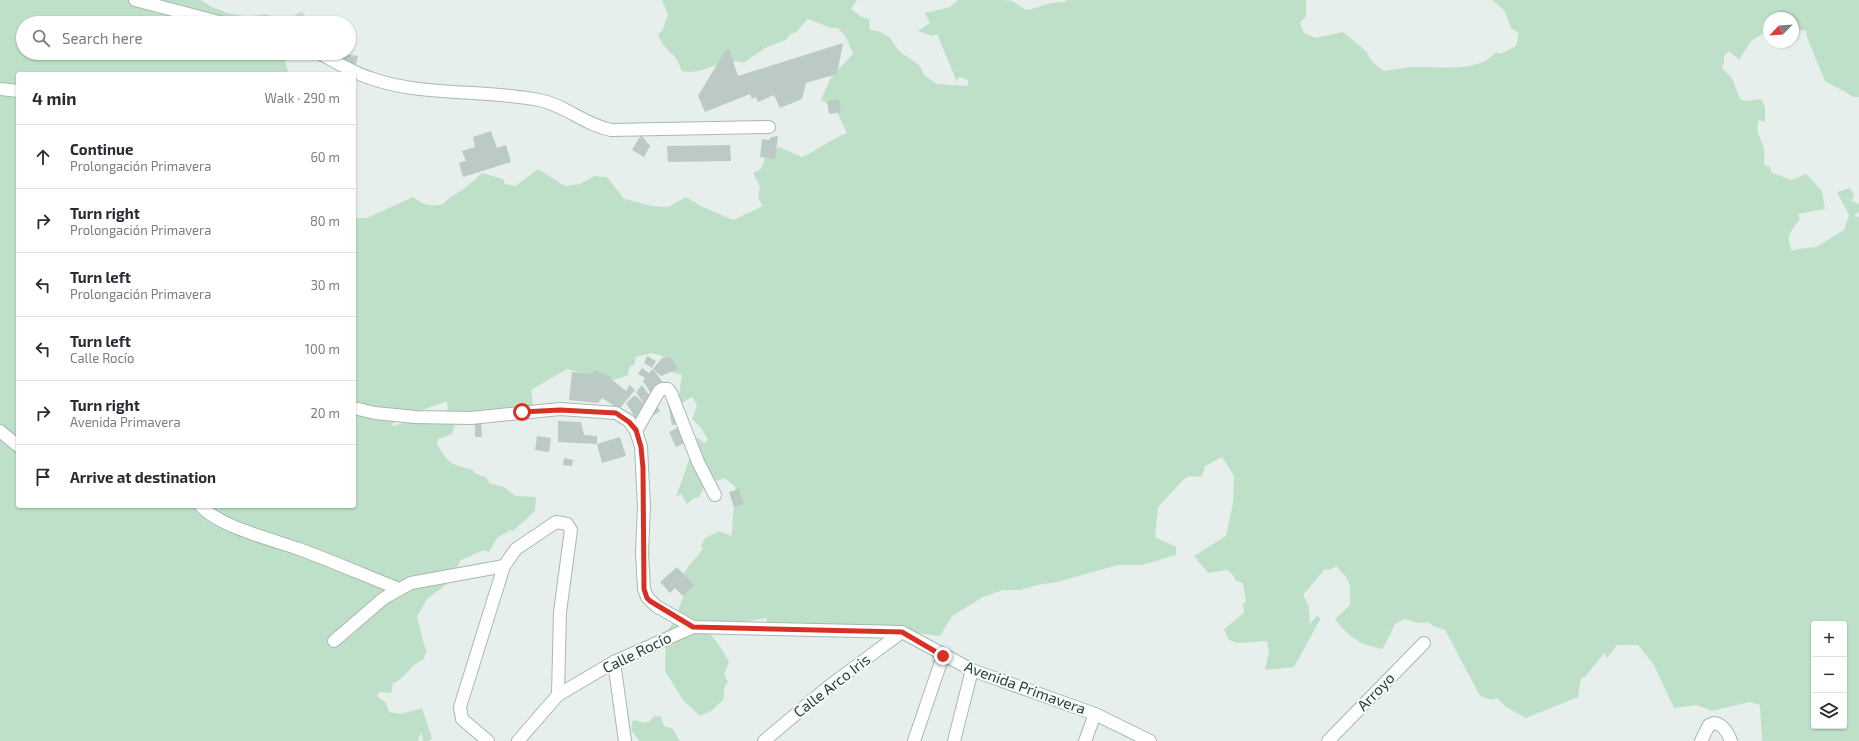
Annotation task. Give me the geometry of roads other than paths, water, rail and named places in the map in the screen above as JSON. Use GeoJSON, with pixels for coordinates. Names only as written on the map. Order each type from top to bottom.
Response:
{"type":"FeatureCollection","features":[{"type":"Feature","properties":{"kind":"street"},"geometry":{"type":"LineString","coordinates":[[135,0],[196,16]]}},
{"type":"Feature","properties":{"kind":"street"},"geometry":{"type":"LineString","coordinates":[[331,60],[355,72]]}},
{"type":"Feature","properties":{"kind":"street"},"geometry":{"type":"LineString","coordinates":[[356,72],[389,84],[540,100],[590,124],[611,130],[769,127]]}},
{"type":"Feature","properties":{"kind":"street"},"geometry":{"type":"LineString","coordinates":[[0,89],[16,92]]}},
{"type":"Feature","properties":{"kind":"street"},"geometry":{"type":"LineString","coordinates":[[636,430],[659,391],[662,389],[668,389],[671,393],[698,462],[714,495]]}},
{"type":"Feature","properties":{"kind":"street"},"geometry":{"type":"LineString","coordinates":[[356,408],[375,413],[415,417],[471,418],[560,410],[616,413],[629,422],[636,430],[641,447],[643,468],[644,589],[647,598],[693,627]]}},
{"type":"Feature","properties":{"kind":"street"},"geometry":{"type":"LineString","coordinates":[[0,431],[16,444]]}},
{"type":"Feature","properties":{"kind":"street"},"geometry":{"type":"LineString","coordinates":[[203,508],[210,514],[261,537],[299,550],[399,589]]}},
{"type":"Feature","properties":{"kind":"street"},"geometry":{"type":"LineString","coordinates":[[488,741],[462,719],[460,707],[504,566],[516,549],[556,522],[567,524],[571,530],[560,612],[558,696]]}},
{"type":"Feature","properties":{"kind":"street"},"geometry":{"type":"LineString","coordinates":[[334,641],[384,598],[411,583],[504,566]]}},
{"type":"Feature","properties":{"kind":"street","name":"Calle Rocío"},"geometry":{"type":"LineString","coordinates":[[518,741],[558,696],[614,662],[693,627],[902,632]]}},
{"type":"Feature","properties":{"kind":"street","name":"Avenida Primavera"},"geometry":{"type":"LineString","coordinates":[[902,632],[943,656],[972,670],[1095,714],[1150,741]]}},
{"type":"Feature","properties":{"kind":"street","name":"Calle Arco Iris"},"geometry":{"type":"LineString","coordinates":[[764,741],[828,688],[902,632]]}},
{"type":"Feature","properties":{"kind":"street","name":"Arroyo"},"geometry":{"type":"LineString","coordinates":[[1328,741],[1424,643]]}},
{"type":"Feature","properties":{"kind":"street"},"geometry":{"type":"LineString","coordinates":[[914,741],[943,656]]}},
{"type":"Feature","properties":{"kind":"street"},"geometry":{"type":"LineString","coordinates":[[614,662],[625,741]]}},
{"type":"Feature","properties":{"kind":"street"},"geometry":{"type":"LineString","coordinates":[[954,741],[972,670]]}},
{"type":"Feature","properties":{"kind":"street"},"geometry":{"type":"LineString","coordinates":[[1085,741],[1095,714]]}},
{"type":"Feature","properties":{"kind":"street"},"geometry":{"type":"LineString","coordinates":[[1701,741],[1709,725],[1714,723],[1720,725],[1727,732],[1731,741]]}}]}
